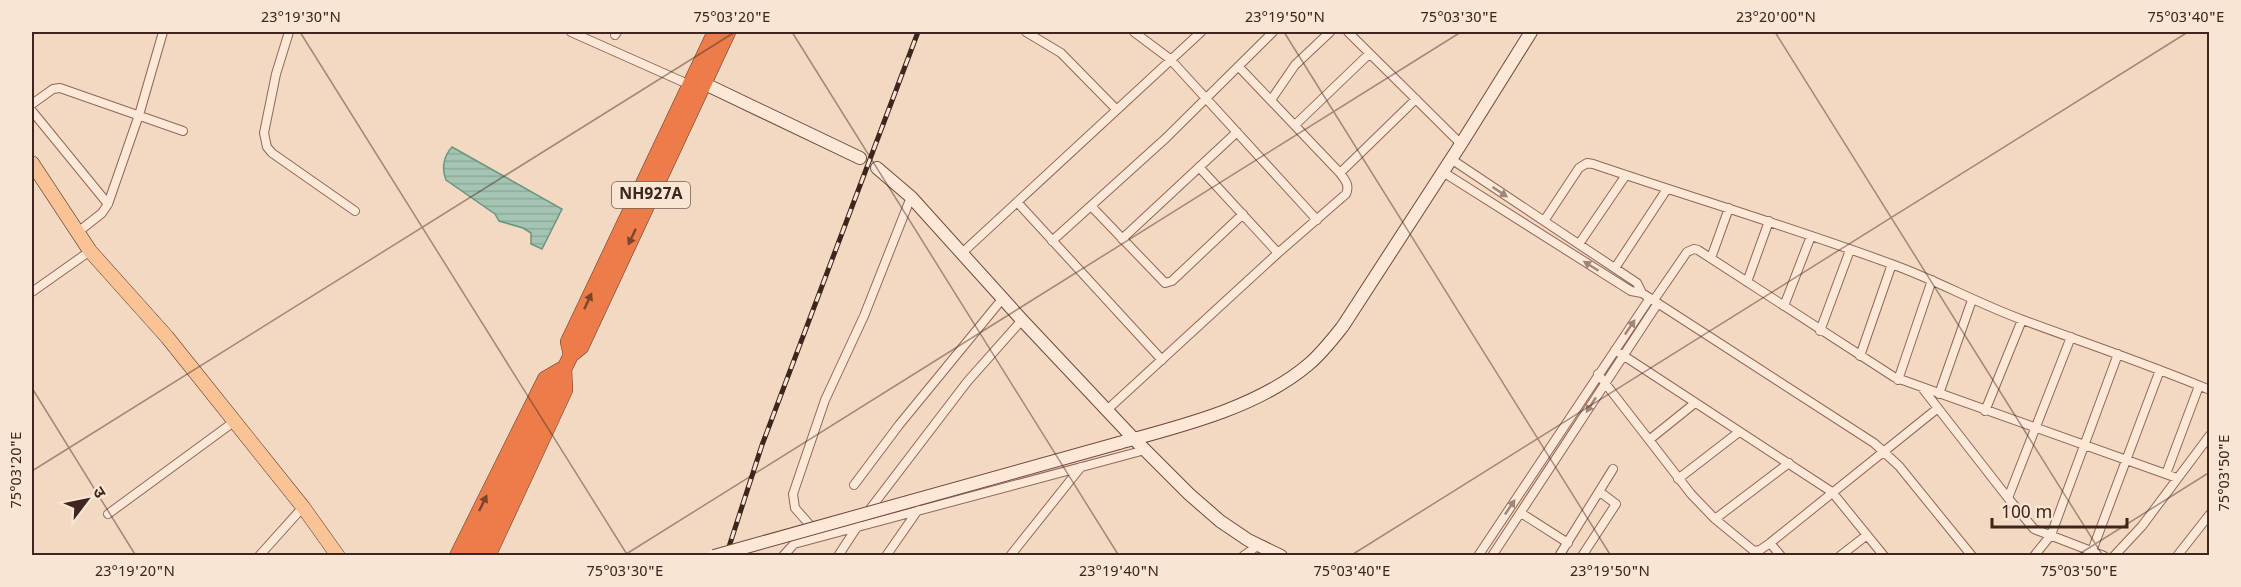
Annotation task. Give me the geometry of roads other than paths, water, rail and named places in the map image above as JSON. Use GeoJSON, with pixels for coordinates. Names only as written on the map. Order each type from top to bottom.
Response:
{"type":"FeatureCollection","features":[{"type":"Feature","properties":{"kind":"highway","name":"NH927A"},"geometry":{"type":"LineString","coordinates":[[697,84],[716,32]]}},
{"type":"Feature","properties":{"kind":"highway","name":"NH927A"},"geometry":{"type":"LineString","coordinates":[[472,555],[564,368],[568,342],[697,84],[728,32]]}},
{"type":"Feature","properties":{"kind":"highway"},"geometry":{"type":"LineString","coordinates":[[457,555],[545,379],[564,368],[565,390],[488,555]]}},
{"type":"Feature","properties":{"kind":"main road"},"geometry":{"type":"LineString","coordinates":[[714,555],[1134,439],[1242,404],[1281,384],[1309,364],[1328,345],[1342,326],[1531,32]]}},
{"type":"Feature","properties":{"kind":"main road"},"geometry":{"type":"LineString","coordinates":[[697,84],[860,158]]}},
{"type":"Feature","properties":{"kind":"main road"},"geometry":{"type":"LineString","coordinates":[[32,163],[90,251],[166,337],[303,507],[338,555]]}},
{"type":"Feature","properties":{"kind":"main road"},"geometry":{"type":"LineString","coordinates":[[877,168],[911,197],[1022,320],[1145,450],[1220,521],[1259,545],[1281,555]]}},
{"type":"Feature","properties":{"kind":"street"},"geometry":{"type":"LineString","coordinates":[[78,232],[102,213],[108,204],[139,115],[163,32]]}},
{"type":"Feature","properties":{"kind":"street"},"geometry":{"type":"LineString","coordinates":[[289,32],[276,74],[264,133],[267,147],[272,153],[355,211]]}},
{"type":"Feature","properties":{"kind":"street"},"geometry":{"type":"LineString","coordinates":[[571,32],[697,84]]}},
{"type":"Feature","properties":{"kind":"street"},"geometry":{"type":"LineString","coordinates":[[1026,32],[1061,53],[1116,109]]}},
{"type":"Feature","properties":{"kind":"street"},"geometry":{"type":"LineString","coordinates":[[1134,32],[1170,58],[1317,220]]}},
{"type":"Feature","properties":{"kind":"street"},"geometry":{"type":"LineString","coordinates":[[962,253],[1170,58],[1201,32]]}},
{"type":"Feature","properties":{"kind":"street"},"geometry":{"type":"LineString","coordinates":[[1052,241],[1207,98],[1273,32]]}},
{"type":"Feature","properties":{"kind":"street"},"geometry":{"type":"LineString","coordinates":[[1271,100],[1295,65],[1330,32]]}},
{"type":"Feature","properties":{"kind":"street"},"geometry":{"type":"LineString","coordinates":[[1348,32],[1461,144]]}},
{"type":"Feature","properties":{"kind":"street"},"geometry":{"type":"LineString","coordinates":[[1295,125],[1369,54]]}},
{"type":"Feature","properties":{"kind":"street"},"geometry":{"type":"LineString","coordinates":[[1108,409],[1278,253],[1346,194],[1348,186],[1340,173],[1239,67]]}},
{"type":"Feature","properties":{"kind":"street"},"geometry":{"type":"LineString","coordinates":[[32,104],[53,89],[60,88],[183,131]]}},
{"type":"Feature","properties":{"kind":"street"},"geometry":{"type":"LineString","coordinates":[[1340,173],[1416,99]]}},
{"type":"Feature","properties":{"kind":"street"},"geometry":{"type":"LineString","coordinates":[[32,111],[108,204]]}},
{"type":"Feature","properties":{"kind":"street"},"geometry":{"type":"LineString","coordinates":[[1122,238],[1238,132]]}},
{"type":"Feature","properties":{"kind":"street"},"geometry":{"type":"LineString","coordinates":[[1451,159],[1637,283],[1651,299]]}},
{"type":"Feature","properties":{"kind":"street"},"geometry":{"type":"LineString","coordinates":[[1544,221],[1583,165],[1593,164],[1892,264],[2022,320],[2210,390]]}},
{"type":"Feature","properties":{"kind":"street"},"geometry":{"type":"LineString","coordinates":[[1199,167],[1278,253]]}},
{"type":"Feature","properties":{"kind":"street"},"geometry":{"type":"LineString","coordinates":[[1443,171],[1631,291],[1651,299],[1884,450],[1899,465],[1972,555]]}},
{"type":"Feature","properties":{"kind":"street"},"geometry":{"type":"LineString","coordinates":[[1579,244],[1626,175]]}},
{"type":"Feature","properties":{"kind":"street"},"geometry":{"type":"LineString","coordinates":[[1615,268],[1667,189]]}},
{"type":"Feature","properties":{"kind":"street"},"geometry":{"type":"LineString","coordinates":[[820,536],[795,508],[793,494],[825,400],[864,316],[911,197]]}},
{"type":"Feature","properties":{"kind":"street"},"geometry":{"type":"LineString","coordinates":[[1017,202],[1162,360]]}},
{"type":"Feature","properties":{"kind":"street"},"geometry":{"type":"LineString","coordinates":[[1091,206],[1162,281],[1169,283],[1243,214]]}},
{"type":"Feature","properties":{"kind":"street"},"geometry":{"type":"LineString","coordinates":[[1711,258],[1729,208]]}},
{"type":"Feature","properties":{"kind":"street"},"geometry":{"type":"LineString","coordinates":[[1747,282],[1769,221]]}},
{"type":"Feature","properties":{"kind":"street"},"geometry":{"type":"LineString","coordinates":[[1784,306],[1811,236]]}},
{"type":"Feature","properties":{"kind":"street"},"geometry":{"type":"LineString","coordinates":[[1478,555],[1598,374],[1687,252],[1694,249],[1898,380],[2177,478]]}},
{"type":"Feature","properties":{"kind":"street"},"geometry":{"type":"LineString","coordinates":[[1820,331],[1850,250]]}},
{"type":"Feature","properties":{"kind":"street"},"geometry":{"type":"LineString","coordinates":[[32,292],[90,251]]}},
{"type":"Feature","properties":{"kind":"street"},"geometry":{"type":"LineString","coordinates":[[1860,356],[1892,264]]}},
{"type":"Feature","properties":{"kind":"street"},"geometry":{"type":"LineString","coordinates":[[1898,380],[1932,280]]}},
{"type":"Feature","properties":{"kind":"street"},"geometry":{"type":"LineString","coordinates":[[854,485],[899,425],[1003,298]]}},
{"type":"Feature","properties":{"kind":"street"},"geometry":{"type":"LineString","coordinates":[[1492,555],[1624,355],[1651,299]]}},
{"type":"Feature","properties":{"kind":"street"},"geometry":{"type":"LineString","coordinates":[[1939,394],[1972,300]]}},
{"type":"Feature","properties":{"kind":"street"},"geometry":{"type":"LineString","coordinates":[[838,555],[858,525],[967,382],[1022,320]]}},
{"type":"Feature","properties":{"kind":"street"},"geometry":{"type":"LineString","coordinates":[[1985,411],[2022,320]]}},
{"type":"Feature","properties":{"kind":"street"},"geometry":{"type":"LineString","coordinates":[[2008,498],[2071,337]]}},
{"type":"Feature","properties":{"kind":"street"},"geometry":{"type":"LineString","coordinates":[[1615,350],[1832,492],[1884,555]]}},
{"type":"Feature","properties":{"kind":"street"},"geometry":{"type":"LineString","coordinates":[[2034,555],[2051,535],[2118,354]]}},
{"type":"Feature","properties":{"kind":"street"},"geometry":{"type":"LineString","coordinates":[[2091,551],[2160,370]]}},
{"type":"Feature","properties":{"kind":"street"},"geometry":{"type":"LineString","coordinates":[[1598,374],[1678,479],[1715,519],[1754,551],[1770,543],[1938,408]]}},
{"type":"Feature","properties":{"kind":"street"},"geometry":{"type":"LineString","coordinates":[[2166,474],[2199,386]]}},
{"type":"Feature","properties":{"kind":"street"},"geometry":{"type":"LineString","coordinates":[[1923,388],[2034,529],[2104,555]]}},
{"type":"Feature","properties":{"kind":"street"},"geometry":{"type":"LineString","coordinates":[[1649,440],[1695,403]]}},
{"type":"Feature","properties":{"kind":"street"},"geometry":{"type":"LineString","coordinates":[[108,514],[235,422]]}},
{"type":"Feature","properties":{"kind":"street"},"geometry":{"type":"LineString","coordinates":[[1678,479],[1739,432]]}},
{"type":"Feature","properties":{"kind":"street"},"geometry":{"type":"LineString","coordinates":[[2114,555],[2142,526],[2210,435]]}},
{"type":"Feature","properties":{"kind":"street"},"geometry":{"type":"LineString","coordinates":[[783,555],[794,544],[820,536],[1145,450]]}},
{"type":"Feature","properties":{"kind":"street"},"geometry":{"type":"LineString","coordinates":[[1715,519],[1788,464]]}},
{"type":"Feature","properties":{"kind":"street"},"geometry":{"type":"LineString","coordinates":[[1010,555],[1082,467]]}},
{"type":"Feature","properties":{"kind":"street"},"geometry":{"type":"LineString","coordinates":[[1559,555],[1613,469]]}},
{"type":"Feature","properties":{"kind":"street"},"geometry":{"type":"LineString","coordinates":[[1582,555],[1616,504],[1600,492]]}},
{"type":"Feature","properties":{"kind":"street"},"geometry":{"type":"LineString","coordinates":[[259,555],[303,507]]}},
{"type":"Feature","properties":{"kind":"street"},"geometry":{"type":"LineString","coordinates":[[886,555],[918,510]]}},
{"type":"Feature","properties":{"kind":"street"},"geometry":{"type":"LineString","coordinates":[[1521,513],[1568,543]]}},
{"type":"Feature","properties":{"kind":"street"},"geometry":{"type":"LineString","coordinates":[[2177,555],[2210,514]]}},
{"type":"Feature","properties":{"kind":"street"},"geometry":{"type":"LineString","coordinates":[[1840,555],[1867,535]]}},
{"type":"Feature","properties":{"kind":"street"},"geometry":{"type":"LineString","coordinates":[[1770,543],[1781,555]]}},
{"type":"Feature","properties":{"kind":"street"},"geometry":{"type":"LineString","coordinates":[[1243,555],[1259,545]]}},
{"type":"Feature","properties":{"kind":"railway"},"geometry":{"type":"LineString","coordinates":[[726,556],[762,445],[918,32]]}}]}
